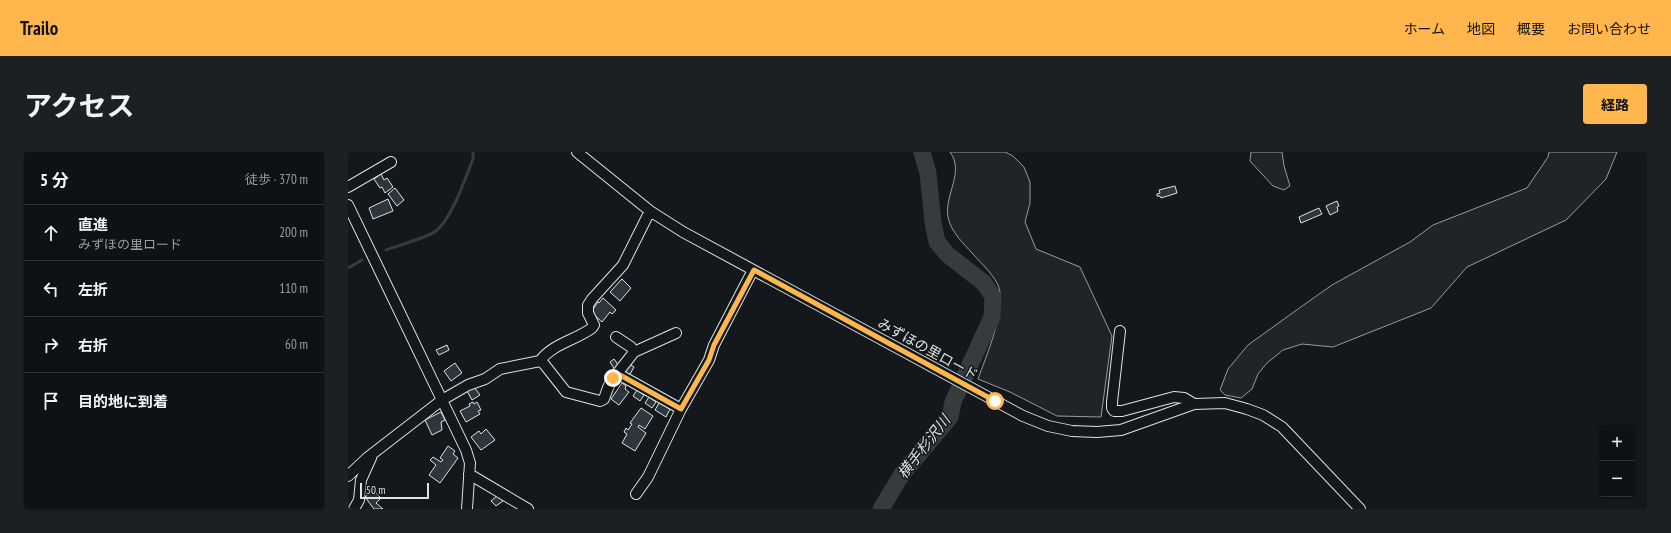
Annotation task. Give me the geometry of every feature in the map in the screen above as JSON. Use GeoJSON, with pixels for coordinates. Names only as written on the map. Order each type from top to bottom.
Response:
{"type":"FeatureCollection","features":[{"type":"Feature","properties":{"kind":"street","name":"みずほの里ロード"},"geometry":{"type":"LineString","coordinates":[[577,152],[650,211],[683,232],[1023,416],[1048,426],[1072,431],[1097,432],[1121,430],[1194,404],[1225,403],[1247,409],[1263,415],[1282,427],[1360,509]]}},
{"type":"Feature","properties":{"kind":"street"},"geometry":{"type":"LineString","coordinates":[[348,187],[391,162]]}},
{"type":"Feature","properties":{"kind":"street"},"geometry":{"type":"LineString","coordinates":[[348,205],[466,450],[470,463],[467,509]]}},
{"type":"Feature","properties":{"kind":"street"},"geometry":{"type":"LineString","coordinates":[[348,476],[372,454],[442,400],[468,385],[485,379],[500,369],[540,361],[551,350],[592,328],[594,325],[588,313],[588,305],[623,265],[650,211]]}},
{"type":"Feature","properties":{"kind":"street"},"geometry":{"type":"LineString","coordinates":[[636,494],[648,477],[681,409],[709,360],[714,345],[754,270]]}},
{"type":"Feature","properties":{"kind":"street"},"geometry":{"type":"LineString","coordinates":[[1120,331],[1112,402],[1112,408],[1114,411],[1122,411],[1174,397],[1184,398],[1194,404]]}},
{"type":"Feature","properties":{"kind":"street"},"geometry":{"type":"LineString","coordinates":[[540,361],[566,392],[600,401],[604,399],[609,384],[634,352],[676,332]]}},
{"type":"Feature","properties":{"kind":"street"},"geometry":{"type":"LineString","coordinates":[[616,337],[626,342],[634,352]]}},
{"type":"Feature","properties":{"kind":"street"},"geometry":{"type":"LineString","coordinates":[[616,375],[620,375],[681,409]]}},
{"type":"Feature","properties":{"kind":"street"},"geometry":{"type":"LineString","coordinates":[[354,509],[359,500],[361,480],[372,454]]}},
{"type":"Feature","properties":{"kind":"street"},"geometry":{"type":"LineString","coordinates":[[469,474],[528,509]]}},
{"type":"Feature","properties":{"kind":"shaded area"},"geometry":{"type":"Polygon","coordinates":[[[950,152],[1005,152],[1013,156],[1024,167],[1030,182],[1030,203],[1025,222],[1036,249],[1080,267],[1112,336],[1101,417],[1057,416],[1010,392],[978,379],[998,321],[1000,309],[999,288],[995,279],[988,270],[958,237],[952,228],[948,217],[949,200],[955,176],[954,160],[950,152]]]}},
{"type":"Feature","properties":{"kind":"shaded area"},"geometry":{"type":"Polygon","coordinates":[[[1251,152],[1282,152],[1284,166],[1290,186],[1284,190],[1273,186],[1250,161],[1251,152]]]}},
{"type":"Feature","properties":{"kind":"shaded area"},"geometry":{"type":"Polygon","coordinates":[[[1549,152],[1617,152],[1606,179],[1566,220],[1467,267],[1431,308],[1333,347],[1302,344],[1283,350],[1267,363],[1258,374],[1252,389],[1241,398],[1225,395],[1220,390],[1228,369],[1248,345],[1332,285],[1410,242],[1433,225],[1527,188],[1548,157],[1549,152]]]}},
{"type":"Feature","properties":{"kind":"building"},"geometry":{"type":"Polygon","coordinates":[[[381,174],[384,180],[387,178],[393,187],[385,193],[382,187],[380,188],[374,179],[381,174]]]}},
{"type":"Feature","properties":{"kind":"building"},"geometry":{"type":"Polygon","coordinates":[[[1175,186],[1177,193],[1161,198],[1160,196],[1157,196],[1157,194],[1160,193],[1159,190],[1175,186]]]}},
{"type":"Feature","properties":{"kind":"building"},"geometry":{"type":"Polygon","coordinates":[[[395,188],[404,200],[397,206],[388,194],[395,188]]]}},
{"type":"Feature","properties":{"kind":"building"},"geometry":{"type":"Polygon","coordinates":[[[388,199],[393,211],[373,219],[369,208],[388,199]]]}},
{"type":"Feature","properties":{"kind":"building"},"geometry":{"type":"Polygon","coordinates":[[[1337,201],[1339,206],[1337,207],[1338,211],[1330,215],[1326,206],[1337,201]]]}},
{"type":"Feature","properties":{"kind":"building"},"geometry":{"type":"Polygon","coordinates":[[[1319,208],[1322,214],[1301,223],[1299,217],[1319,208]]]}},
{"type":"Feature","properties":{"kind":"building"},"geometry":{"type":"Polygon","coordinates":[[[622,279],[631,288],[620,301],[610,292],[622,279]]]}},
{"type":"Feature","properties":{"kind":"building"},"geometry":{"type":"Polygon","coordinates":[[[603,298],[616,310],[612,314],[610,312],[602,322],[591,312],[603,298]]]}},
{"type":"Feature","properties":{"kind":"building"},"geometry":{"type":"Polygon","coordinates":[[[447,345],[449,350],[439,355],[436,350],[447,345]]]}},
{"type":"Feature","properties":{"kind":"building"},"geometry":{"type":"Polygon","coordinates":[[[614,359],[619,366],[615,370],[610,362],[614,359]]]}},
{"type":"Feature","properties":{"kind":"building"},"geometry":{"type":"Polygon","coordinates":[[[455,363],[462,373],[451,381],[444,371],[455,363]]]}},
{"type":"Feature","properties":{"kind":"building"},"geometry":{"type":"Polygon","coordinates":[[[629,364],[634,367],[629,376],[623,373],[629,364]]]}},
{"type":"Feature","properties":{"kind":"building"},"geometry":{"type":"Polygon","coordinates":[[[622,383],[626,386],[625,389],[629,392],[619,405],[611,399],[622,383]]]}},
{"type":"Feature","properties":{"kind":"building"},"geometry":{"type":"Polygon","coordinates":[[[474,387],[480,395],[472,400],[467,391],[474,387]]]}},
{"type":"Feature","properties":{"kind":"building"},"geometry":{"type":"Polygon","coordinates":[[[637,390],[644,395],[640,401],[633,396],[637,390]]]}},
{"type":"Feature","properties":{"kind":"building"},"geometry":{"type":"Polygon","coordinates":[[[649,397],[656,402],[652,408],[645,403],[649,397]]]}},
{"type":"Feature","properties":{"kind":"building"},"geometry":{"type":"Polygon","coordinates":[[[473,402],[474,404],[477,402],[481,410],[478,411],[480,414],[466,422],[460,411],[470,406],[469,404],[473,402]]]}},
{"type":"Feature","properties":{"kind":"building"},"geometry":{"type":"Polygon","coordinates":[[[659,403],[670,409],[666,417],[655,410],[659,403]]]}},
{"type":"Feature","properties":{"kind":"building"},"geometry":{"type":"Polygon","coordinates":[[[641,408],[653,416],[645,429],[639,425],[638,427],[646,433],[635,451],[622,443],[627,434],[624,432],[626,428],[628,430],[632,424],[630,423],[641,408]]]}},
{"type":"Feature","properties":{"kind":"building"},"geometry":{"type":"Polygon","coordinates":[[[441,412],[445,420],[441,422],[442,430],[432,435],[425,420],[441,412]]]}},
{"type":"Feature","properties":{"kind":"building"},"geometry":{"type":"Polygon","coordinates":[[[486,429],[495,440],[481,450],[471,437],[479,431],[481,434],[486,429]]]}},
{"type":"Feature","properties":{"kind":"building"},"geometry":{"type":"Polygon","coordinates":[[[448,446],[455,451],[453,454],[458,458],[440,483],[429,475],[436,465],[430,460],[433,457],[441,462],[443,460],[440,458],[448,446]]]}},
{"type":"Feature","properties":{"kind":"building"},"geometry":{"type":"Polygon","coordinates":[[[373,490],[381,498],[376,503],[383,509],[374,509],[365,497],[373,490]]]}},
{"type":"Feature","properties":{"kind":"building"},"geometry":{"type":"Polygon","coordinates":[[[498,495],[503,501],[496,506],[491,501],[498,495]]]}},
{"type":"Feature","properties":{"kind":"waterway"},"geometry":{"type":"LineString","coordinates":[[386,250],[427,236],[436,231],[442,225],[453,208],[462,187],[473,159],[473,152]]}},
{"type":"Feature","properties":{"kind":"waterway","name":"横手杉沢川"},"geometry":{"type":"LineString","coordinates":[[881,509],[902,474],[950,417],[953,402],[992,317],[993,297],[984,283],[948,255],[937,242],[933,222],[928,173],[922,152]]}},
{"type":"Feature","properties":{"kind":"waterway"},"geometry":{"type":"LineString","coordinates":[[348,268],[362,260]]}},
{"type":"Feature","properties":{"kind":"route"},"geometry":{"type":"LineString","coordinates":[[613,378],[616,375],[620,375],[681,409],[709,360],[714,345],[754,270],[995,401]]}}]}
